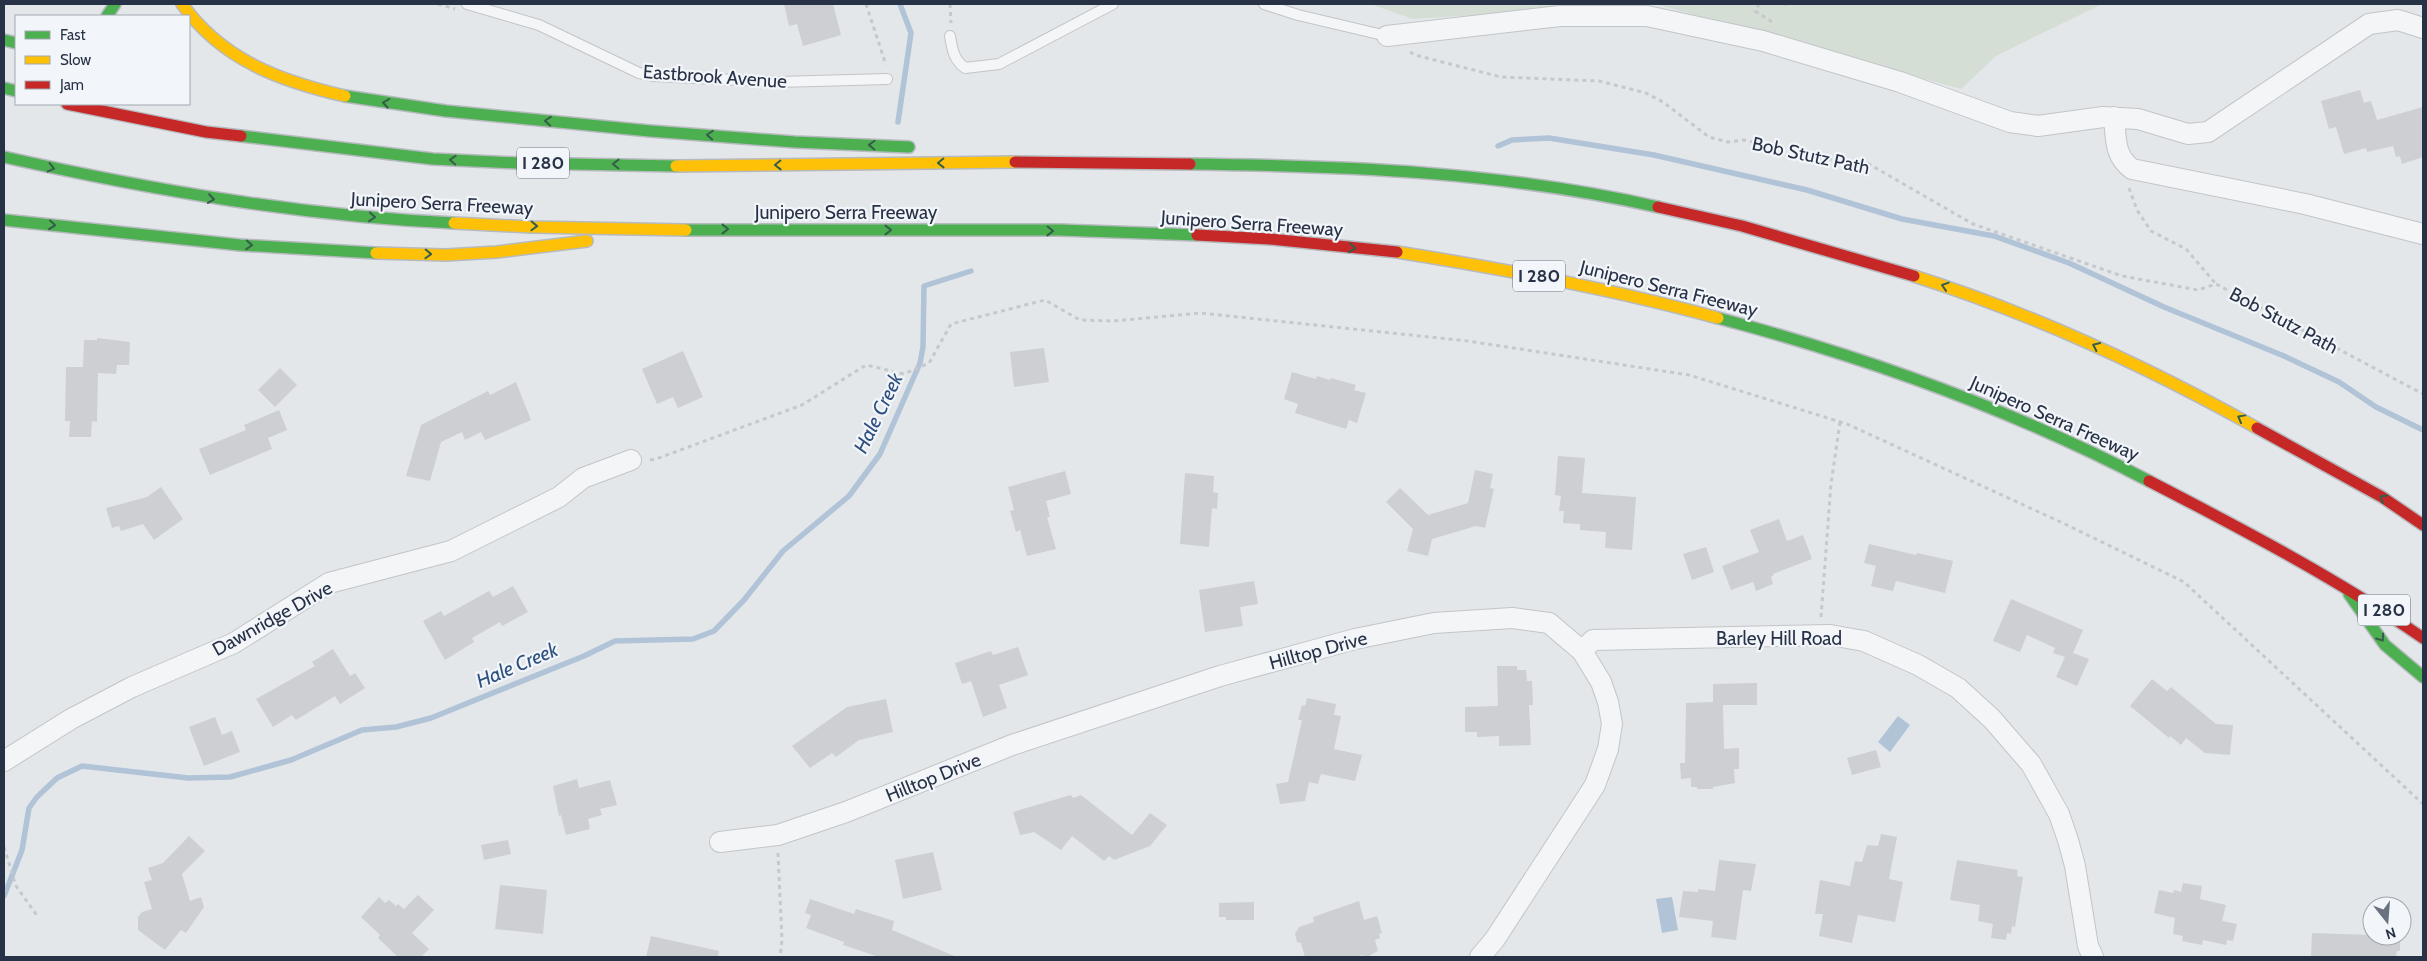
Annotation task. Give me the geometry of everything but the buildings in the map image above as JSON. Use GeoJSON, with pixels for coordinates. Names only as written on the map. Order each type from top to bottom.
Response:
{"type":"FeatureCollection","features":[{"type":"Feature","properties":{"kind":"highway"},"geometry":{"type":"LineString","coordinates":[[108,15],[115,4]]}},
{"type":"Feature","properties":{"kind":"highway"},"geometry":{"type":"LineString","coordinates":[[182,4],[201,28],[219,45],[263,71],[338,94],[372,101],[444,112],[756,139],[895,145],[922,149]]}},
{"type":"Feature","properties":{"kind":"highway","name":"I 280"},"geometry":{"type":"LineString","coordinates":[[72,105],[206,132],[433,158],[517,163],[705,166],[1024,162],[1252,165],[1371,170],[1502,180],[1619,198],[1742,226],[1858,258],[1974,295],[2089,343],[2194,392],[2382,497],[2423,526]]}},
{"type":"Feature","properties":{"kind":"highway"},"geometry":{"type":"LineString","coordinates":[[941,151],[1024,162]]}},
{"type":"Feature","properties":{"kind":"highway","name":"Junipero Serra Freeway"},"geometry":{"type":"LineString","coordinates":[[4,157],[77,174],[194,196],[312,212],[432,222],[556,227],[1046,231],[1269,239],[1390,252],[1506,270],[1624,292],[1747,324],[1851,356],[1963,397],[2160,484],[2342,585],[2391,614],[2423,638]]}},
{"type":"Feature","properties":{"kind":"highway"},"geometry":{"type":"LineString","coordinates":[[4,220],[240,245],[446,255],[546,247],[676,228]]}},
{"type":"Feature","properties":{"kind":"highway"},"geometry":{"type":"LineString","coordinates":[[2342,585],[2386,645],[2423,677]]}},
{"type":"Feature","properties":{"kind":"street"},"geometry":{"type":"LineString","coordinates":[[1387,36],[1560,16],[1647,16],[1763,41],[1900,82],[2010,122],[2038,126],[2074,119],[2114,117],[2138,119],[2188,134],[2208,132],[2368,24],[2398,20],[2423,28]]}},
{"type":"Feature","properties":{"kind":"street"},"geometry":{"type":"LineString","coordinates":[[2114,117],[2116,150],[2123,162],[2132,169],[2305,204],[2423,234]]}},
{"type":"Feature","properties":{"kind":"street","name":"Dawnridge Drive"},"geometry":{"type":"LineString","coordinates":[[4,762],[71,719],[132,687],[234,644],[329,583],[451,551],[559,497],[583,478],[632,460]]}},
{"type":"Feature","properties":{"kind":"street","name":"Hilltop Drive"},"geometry":{"type":"LineString","coordinates":[[720,842],[778,835],[846,812],[1012,745],[1220,676],[1355,639],[1434,623],[1512,618],[1549,623],[1582,651],[1601,682],[1608,702],[1612,724],[1608,749],[1595,785],[1495,939],[1480,957]]}},
{"type":"Feature","properties":{"kind":"street","name":"Barley Hill Road"},"geometry":{"type":"LineString","coordinates":[[1582,651],[1593,640],[1820,635],[1864,641],[1918,665],[1958,688],[1992,719],[2031,764],[2055,806],[2068,840],[2088,946],[2093,957]]}},
{"type":"Feature","properties":{"kind":"lane","name":"Eastbrook Avenue"},"geometry":{"type":"LineString","coordinates":[[467,4],[539,26],[639,73],[654,76],[778,82],[887,79]]}},
{"type":"Feature","properties":{"kind":"lane"},"geometry":{"type":"LineString","coordinates":[[950,36],[953,52],[959,64],[965,68],[999,64],[1113,4]]}},
{"type":"Feature","properties":{"kind":"lane"},"geometry":{"type":"LineString","coordinates":[[1264,4],[1298,15],[1387,36]]}},
{"type":"Feature","properties":{"kind":"path"},"geometry":{"type":"LineString","coordinates":[[866,4],[888,70],[887,79]]}},
{"type":"Feature","properties":{"kind":"path"},"geometry":{"type":"LineString","coordinates":[[950,4],[950,36]]}},
{"type":"Feature","properties":{"kind":"path"},"geometry":{"type":"LineString","coordinates":[[1783,4],[1790,4]]}},
{"type":"Feature","properties":{"kind":"path","name":"Bob Stutz Path"},"geometry":{"type":"LineString","coordinates":[[1387,36],[1415,55],[1501,76],[1599,80],[1646,93],[1663,102],[1708,137],[1728,142],[1744,140],[1820,158],[1867,163],[1973,224],[2122,276],[2198,290],[2216,284],[2423,394]]}},
{"type":"Feature","properties":{"kind":"path"},"geometry":{"type":"LineString","coordinates":[[2123,162],[2126,182],[2137,210],[2151,231],[2186,249],[2216,284]]}},
{"type":"Feature","properties":{"kind":"path"},"geometry":{"type":"LineString","coordinates":[[632,460],[656,459],[802,405],[866,365],[904,374],[929,363],[950,324],[1045,300],[1080,320],[1114,321],[1200,313],[1468,341],[1689,376],[1840,422],[2065,524],[2184,582],[2423,804]]}},
{"type":"Feature","properties":{"kind":"path"},"geometry":{"type":"LineString","coordinates":[[1820,635],[1829,501],[1840,422]]}},
{"type":"Feature","properties":{"kind":"path"},"geometry":{"type":"LineString","coordinates":[[778,835],[782,940],[780,957]]}},
{"type":"Feature","properties":{"kind":"path"},"geometry":{"type":"LineString","coordinates":[[4,847],[16,886],[38,917]]}},
{"type":"Feature","properties":{"kind":"shaded area"},"geometry":{"type":"Polygon","coordinates":[[[1370,4],[1649,4],[1413,19],[1370,4]]]}},
{"type":"Feature","properties":{"kind":"shaded area"},"geometry":{"type":"Polygon","coordinates":[[[1655,4],[2102,4],[1996,56],[1961,89],[1655,4]]]}},
{"type":"Feature","properties":{"kind":"water"},"geometry":{"type":"Polygon","coordinates":[[[1898,716],[1910,725],[1890,752],[1878,742],[1898,716]]]}},
{"type":"Feature","properties":{"kind":"water"},"geometry":{"type":"Polygon","coordinates":[[[1672,897],[1678,930],[1662,933],[1656,899],[1672,897]]]}},
{"type":"Feature","properties":{"kind":"waterway","name":"Hale Creek"},"geometry":{"type":"LineString","coordinates":[[898,122],[911,33],[900,4]]}},
{"type":"Feature","properties":{"kind":"waterway"},"geometry":{"type":"LineString","coordinates":[[1498,146],[1512,140],[1549,138],[1654,155],[1807,190],[1902,219],[1994,236],[2069,263],[2164,307],[2284,356],[2339,382],[2376,407],[2423,430]]}},
{"type":"Feature","properties":{"kind":"waterway","name":"Hale Creek"},"geometry":{"type":"LineString","coordinates":[[4,896],[22,850],[29,808],[37,797],[57,778],[82,766],[188,778],[230,777],[291,760],[362,730],[396,727],[431,718],[584,656],[615,641],[693,639],[714,631],[744,600],[783,551],[849,496],[880,454],[920,363],[923,347],[924,286],[971,271]]}},
{"type":"Feature","properties":{"kind":"traffic: fast"},"geometry":{"type":"LineString","coordinates":[[108,15],[115,4]]}},
{"type":"Feature","properties":{"kind":"traffic: fast"},"geometry":{"type":"LineString","coordinates":[[4,40],[15,43]]}},
{"type":"Feature","properties":{"kind":"traffic: fast"},"geometry":{"type":"LineString","coordinates":[[4,88],[15,91]]}},
{"type":"Feature","properties":{"kind":"traffic: fast"},"geometry":{"type":"LineString","coordinates":[[345,96],[446,111],[650,131],[795,142],[909,147]]}},
{"type":"Feature","properties":{"kind":"traffic: fast"},"geometry":{"type":"LineString","coordinates":[[241,136],[433,159],[517,163],[676,166]]}},
{"type":"Feature","properties":{"kind":"traffic: fast"},"geometry":{"type":"LineString","coordinates":[[4,157],[171,191],[228,200],[397,220],[454,223]]}},
{"type":"Feature","properties":{"kind":"traffic: fast"},"geometry":{"type":"LineString","coordinates":[[1190,164],[1367,169],[1425,173],[1542,186],[1658,207]]}},
{"type":"Feature","properties":{"kind":"traffic: fast"},"geometry":{"type":"LineString","coordinates":[[4,220],[240,245],[376,253]]}},
{"type":"Feature","properties":{"kind":"traffic: fast"},"geometry":{"type":"LineString","coordinates":[[686,230],[1060,230],[1197,235]]}},
{"type":"Feature","properties":{"kind":"traffic: fast"},"geometry":{"type":"LineString","coordinates":[[1718,318],[1829,350],[1938,388],[2045,431],[2149,481]]}},
{"type":"Feature","properties":{"kind":"traffic: fast"},"geometry":{"type":"LineString","coordinates":[[2349,594],[2385,645],[2423,677]]}},
{"type":"Feature","properties":{"kind":"traffic: slow"},"geometry":{"type":"LineString","coordinates":[[182,4],[215,40],[234,54],[275,75],[345,96]]}},
{"type":"Feature","properties":{"kind":"traffic: slow"},"geometry":{"type":"LineString","coordinates":[[676,166],[1015,162]]}},
{"type":"Feature","properties":{"kind":"traffic: slow"},"geometry":{"type":"LineString","coordinates":[[454,223],[531,227],[686,230]]}},
{"type":"Feature","properties":{"kind":"traffic: slow"},"geometry":{"type":"LineString","coordinates":[[376,253],[446,255],[497,252],[587,241]]}},
{"type":"Feature","properties":{"kind":"traffic: slow"},"geometry":{"type":"LineString","coordinates":[[1397,252],[1558,280],[1718,318]]}},
{"type":"Feature","properties":{"kind":"traffic: slow"},"geometry":{"type":"LineString","coordinates":[[1914,276],[2002,307],[2089,343],[2174,384],[2257,428]]}},
{"type":"Feature","properties":{"kind":"traffic: jam"},"geometry":{"type":"LineString","coordinates":[[72,105],[206,132],[241,136]]}},
{"type":"Feature","properties":{"kind":"traffic: jam"},"geometry":{"type":"LineString","coordinates":[[1015,162],[1190,164]]}},
{"type":"Feature","properties":{"kind":"traffic: jam"},"geometry":{"type":"LineString","coordinates":[[1658,207],[1742,226],[1914,276]]}},
{"type":"Feature","properties":{"kind":"traffic: jam"},"geometry":{"type":"LineString","coordinates":[[1197,235],[1270,239],[1397,252]]}},
{"type":"Feature","properties":{"kind":"traffic: jam"},"geometry":{"type":"LineString","coordinates":[[2257,428],[2382,497],[2423,525]]}},
{"type":"Feature","properties":{"kind":"traffic: jam"},"geometry":{"type":"LineString","coordinates":[[2149,481],[2254,536],[2323,575],[2423,638]]}}]}
